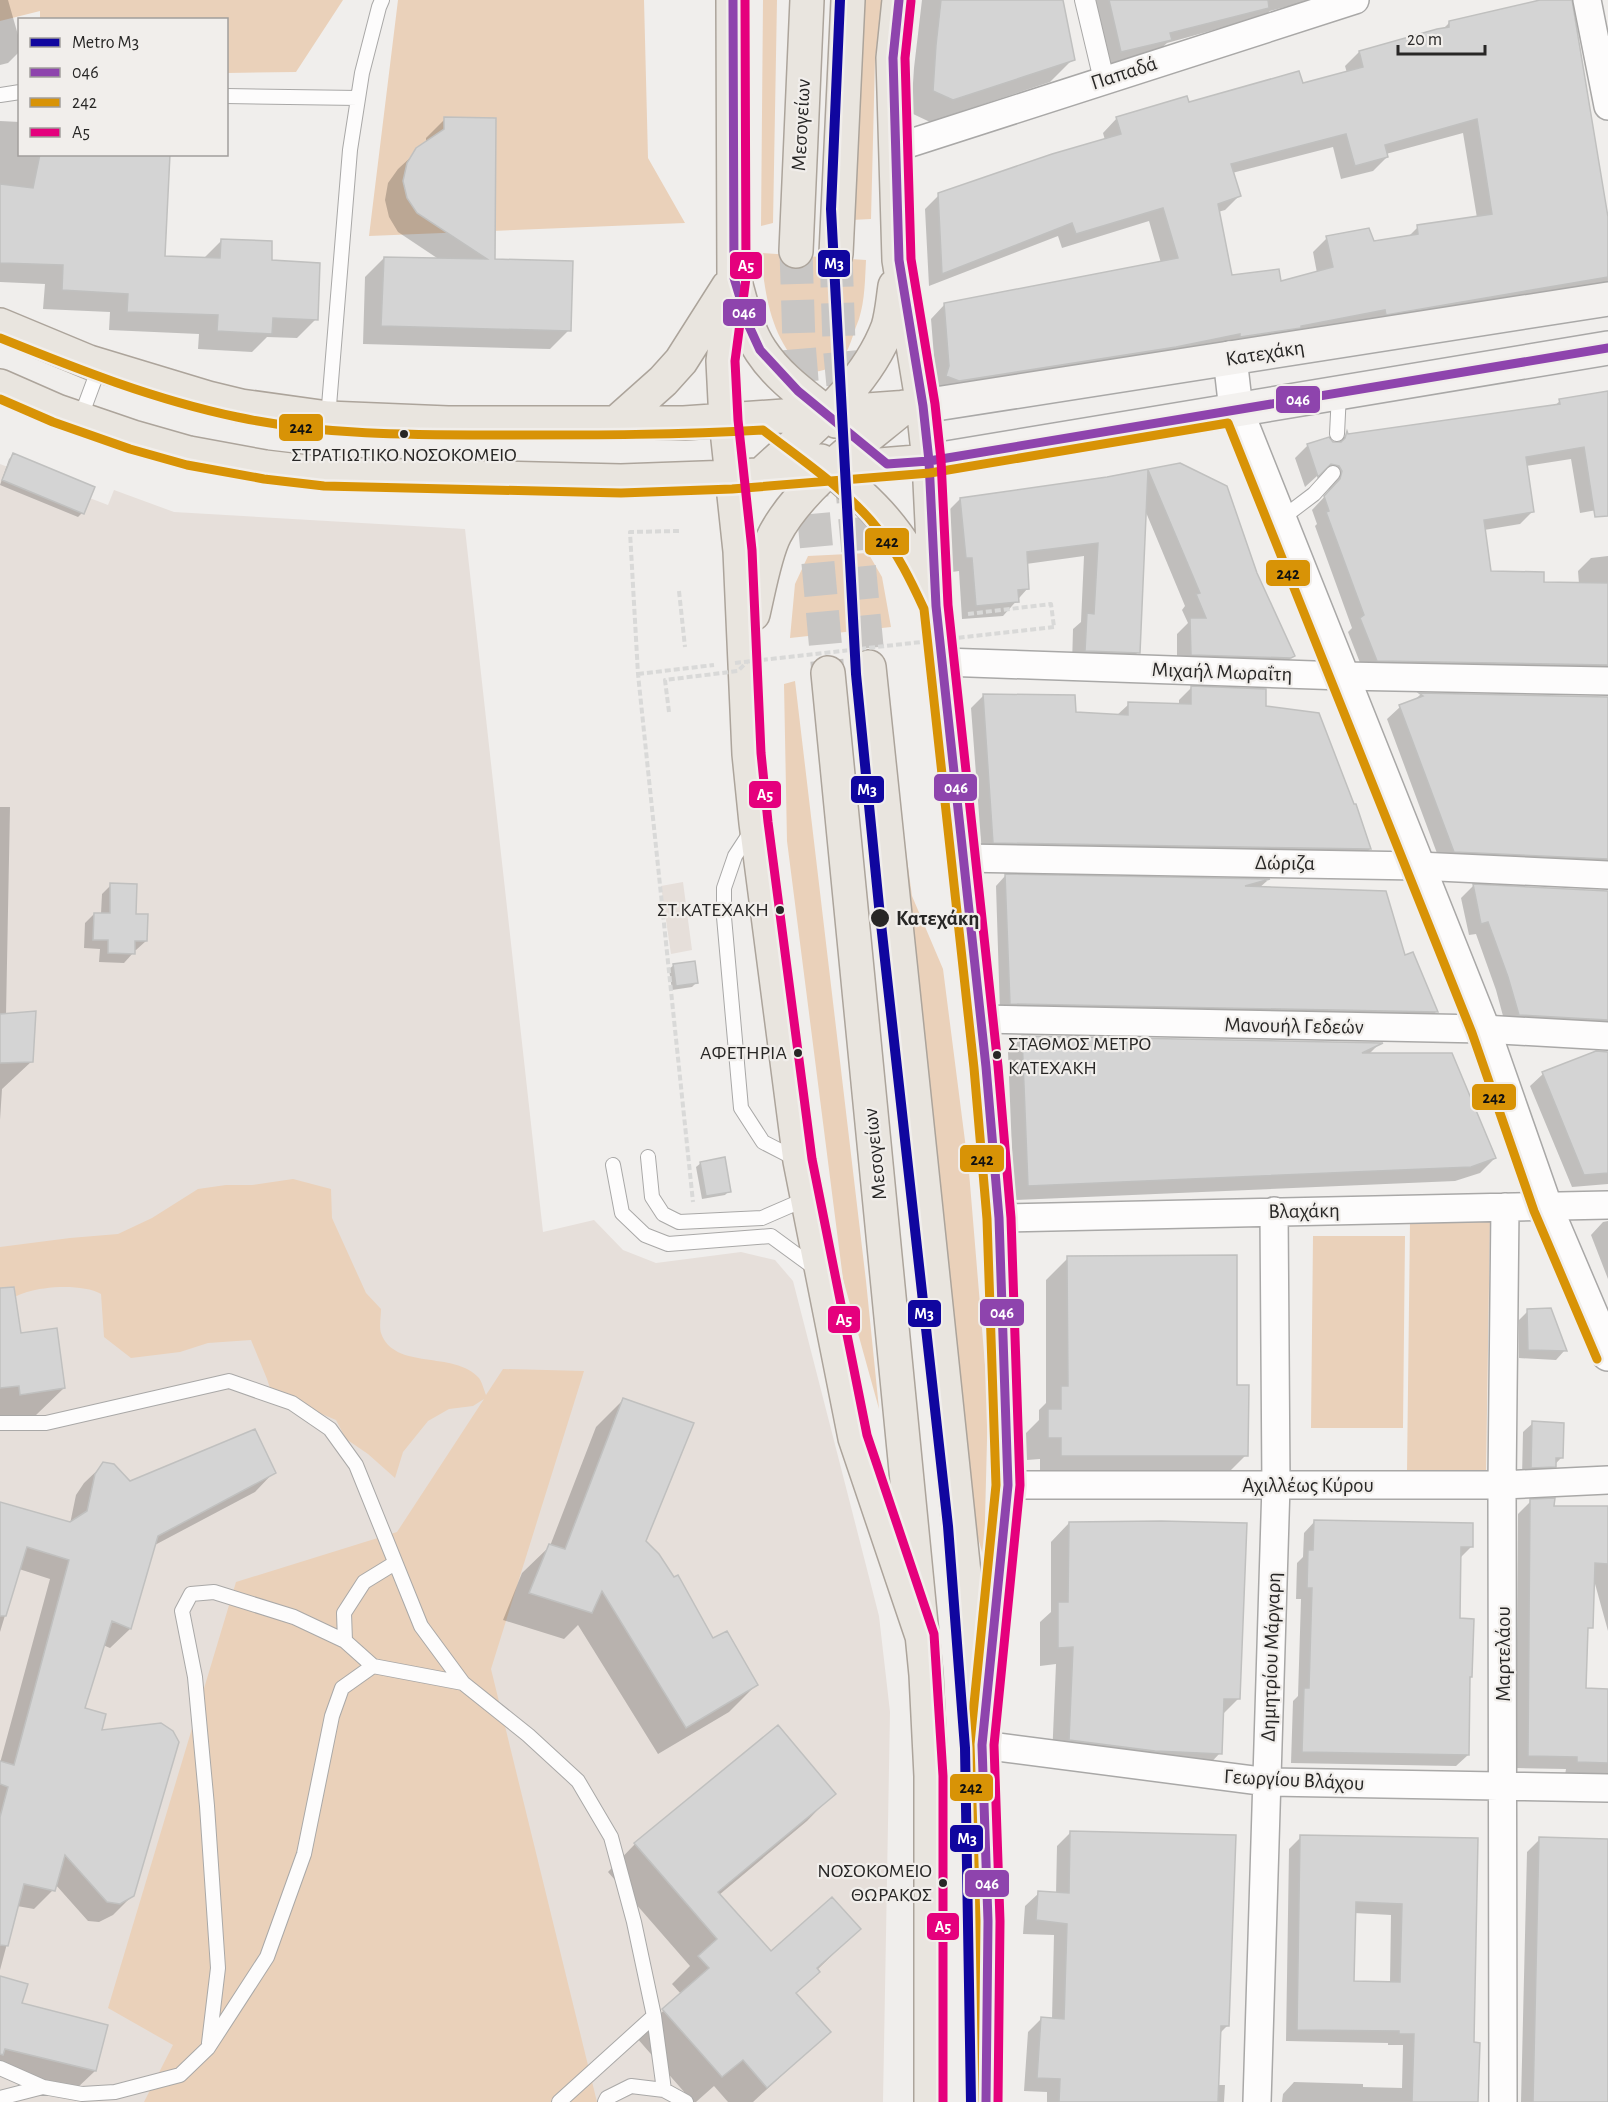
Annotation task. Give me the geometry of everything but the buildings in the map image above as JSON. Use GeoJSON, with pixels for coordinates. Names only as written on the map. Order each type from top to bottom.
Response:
{"type":"FeatureCollection","features":[{"type":"Feature","properties":{"kind":"main road","name":"Μεσογείων"},"geometry":{"type":"LineString","coordinates":[[733,0],[734,278],[723,361],[726,421],[747,475],[740,550],[742,660],[756,823],[800,1161],[855,1438],[922,1635]]}},
{"type":"Feature","properties":{"kind":"main road","name":"Μεσογείων"},"geometry":{"type":"LineString","coordinates":[[796,251],[807,0]]}},
{"type":"Feature","properties":{"kind":"main road","name":"Μεσογείων"},"geometry":{"type":"LineString","coordinates":[[836,254],[848,0]]}},
{"type":"Feature","properties":{"kind":"main road"},"geometry":{"type":"LineString","coordinates":[[899,0],[893,58],[899,260],[913,407],[929,461],[950,605],[943,662],[962,858],[981,1019],[999,1218],[1008,1485],[981,1744]]}},
{"type":"Feature","properties":{"kind":"main road"},"geometry":{"type":"LineString","coordinates":[[747,475],[797,441],[852,388],[880,344],[889,324],[899,260]]}},
{"type":"Feature","properties":{"kind":"main road"},"geometry":{"type":"LineString","coordinates":[[734,278],[742,309],[760,350],[783,377],[887,464]]}},
{"type":"Feature","properties":{"kind":"main road"},"geometry":{"type":"LineString","coordinates":[[617,422],[681,362],[734,278]]}},
{"type":"Feature","properties":{"kind":"main road","name":"Κατεχάκη"},"geometry":{"type":"LineString","coordinates":[[913,407],[1608,299]]}},
{"type":"Feature","properties":{"kind":"main road"},"geometry":{"type":"LineString","coordinates":[[0,325],[100,365],[153,382],[241,406],[328,418],[448,423],[684,423],[913,407]]}},
{"type":"Feature","properties":{"kind":"main road"},"geometry":{"type":"LineString","coordinates":[[0,386],[80,419],[133,437],[189,453],[265,467],[324,474],[621,481],[747,475],[929,461],[1608,348]]}},
{"type":"Feature","properties":{"kind":"main road"},"geometry":{"type":"LineString","coordinates":[[742,660],[774,534],[794,507],[830,469],[913,407]]}},
{"type":"Feature","properties":{"kind":"main road"},"geometry":{"type":"LineString","coordinates":[[767,418],[860,493],[888,522],[950,605]]}},
{"type":"Feature","properties":{"kind":"main road"},"geometry":{"type":"LineString","coordinates":[[869,667],[981,1744],[988,1921],[986,2102]]}},
{"type":"Feature","properties":{"kind":"main road","name":"Μεσογείων"},"geometry":{"type":"LineString","coordinates":[[828,673],[922,1635],[931,1776],[931,2102]]}},
{"type":"Feature","properties":{"kind":"street"},"geometry":{"type":"LineString","coordinates":[[1085,0],[1104,80]]}},
{"type":"Feature","properties":{"kind":"street","name":"Παπαδά"},"geometry":{"type":"LineString","coordinates":[[895,148],[1104,80],[1299,8],[1355,0]]}},
{"type":"Feature","properties":{"kind":"street"},"geometry":{"type":"LineString","coordinates":[[1587,0],[1608,106]]}},
{"type":"Feature","properties":{"kind":"street"},"geometry":{"type":"LineString","coordinates":[[1230,358],[1236,410],[1483,1029],[1545,1206],[1608,1354]]}},
{"type":"Feature","properties":{"kind":"street","name":"Μιχαήλ Μωραΐτη"},"geometry":{"type":"LineString","coordinates":[[943,662],[1343,676],[1608,681]]}},
{"type":"Feature","properties":{"kind":"street","name":"Δώριζα"},"geometry":{"type":"LineString","coordinates":[[962,858],[1418,866],[1608,875]]}},
{"type":"Feature","properties":{"kind":"street","name":"Μανουήλ Γεδεών"},"geometry":{"type":"LineString","coordinates":[[981,1019],[1483,1029],[1608,1036]]}},
{"type":"Feature","properties":{"kind":"street","name":"Βλαχάκη"},"geometry":{"type":"LineString","coordinates":[[999,1218],[1608,1204]]}},
{"type":"Feature","properties":{"kind":"street","name":"Μαρτελάου"},"geometry":{"type":"LineString","coordinates":[[1503,2102],[1502,1485],[1505,1206]]}},
{"type":"Feature","properties":{"kind":"street","name":"Δημητρίου Μάργαρη"},"geometry":{"type":"LineString","coordinates":[[1257,2102],[1276,1485],[1274,1211]]}},
{"type":"Feature","properties":{"kind":"street","name":"Αχιλλέως Κύρου"},"geometry":{"type":"LineString","coordinates":[[1008,1485],[1502,1485],[1608,1480]]}},
{"type":"Feature","properties":{"kind":"street","name":"Γεωργίου Βλάχου"},"geometry":{"type":"LineString","coordinates":[[981,1744],[1268,1782],[1608,1788]]}},
{"type":"Feature","properties":{"kind":"lane"},"geometry":{"type":"LineString","coordinates":[[328,418],[350,150],[365,62],[382,0]]}},
{"type":"Feature","properties":{"kind":"lane"},"geometry":{"type":"LineString","coordinates":[[0,95],[18,92]]}},
{"type":"Feature","properties":{"kind":"lane"},"geometry":{"type":"LineString","coordinates":[[228,96],[358,98]]}},
{"type":"Feature","properties":{"kind":"lane"},"geometry":{"type":"LineString","coordinates":[[80,419],[100,365]]}},
{"type":"Feature","properties":{"kind":"lane"},"geometry":{"type":"LineString","coordinates":[[1337,434],[1339,393]]}},
{"type":"Feature","properties":{"kind":"lane"},"geometry":{"type":"LineString","coordinates":[[1281,519],[1314,494],[1333,473]]}},
{"type":"Feature","properties":{"kind":"lane"},"geometry":{"type":"LineString","coordinates":[[756,823],[735,856],[724,888],[724,917],[741,1108],[764,1142],[800,1161]]}},
{"type":"Feature","properties":{"kind":"lane"},"geometry":{"type":"LineString","coordinates":[[648,1157],[652,1197],[663,1214],[679,1222],[762,1218],[808,1198]]}},
{"type":"Feature","properties":{"kind":"lane"},"geometry":{"type":"LineString","coordinates":[[613,1165],[622,1213],[645,1235],[668,1244],[771,1236],[823,1275]]}},
{"type":"Feature","properties":{"kind":"lane"},"geometry":{"type":"LineString","coordinates":[[0,1423],[46,1423],[229,1381],[292,1403],[330,1429],[356,1465],[422,1626],[463,1683],[528,1735],[578,1781],[611,1837],[634,1922],[654,2016],[664,2090]]}},
{"type":"Feature","properties":{"kind":"lane"},"geometry":{"type":"LineString","coordinates":[[345,1641],[344,1613],[364,1582],[395,1563]]}},
{"type":"Feature","properties":{"kind":"lane"},"geometry":{"type":"LineString","coordinates":[[208,2048],[218,1968],[196,1689],[182,1611],[191,1594],[214,1592],[294,1617],[345,1641],[374,1666],[463,1683]]}},
{"type":"Feature","properties":{"kind":"lane"},"geometry":{"type":"LineString","coordinates":[[0,2068],[43,2087],[82,2094],[115,2092],[180,2075],[208,2048],[267,1957],[304,1854],[332,1716],[342,1688],[374,1666]]}},
{"type":"Feature","properties":{"kind":"lane"},"geometry":{"type":"LineString","coordinates":[[559,2102],[654,2016]]}},
{"type":"Feature","properties":{"kind":"lane"},"geometry":{"type":"LineString","coordinates":[[605,2102],[606,2098],[631,2086],[664,2090],[686,2102]]}},
{"type":"Feature","properties":{"kind":"lane"},"geometry":{"type":"LineString","coordinates":[[0,2098],[43,2087]]}},
{"type":"Feature","properties":{"kind":"path"},"geometry":{"type":"LineString","coordinates":[[679,531],[630,532],[638,674],[695,1221]]}},
{"type":"Feature","properties":{"kind":"path"},"geometry":{"type":"LineString","coordinates":[[679,591],[685,647]]}},
{"type":"Feature","properties":{"kind":"path"},"geometry":{"type":"LineString","coordinates":[[638,674],[742,660],[1054,627],[1051,604],[965,615],[950,605]]}},
{"type":"Feature","properties":{"kind":"path"},"geometry":{"type":"LineString","coordinates":[[669,712],[665,680],[738,670],[742,660]]}},
{"type":"Feature","properties":{"kind":"shaded area"},"geometry":{"type":"Polygon","coordinates":[[[0,0],[343,0],[296,72],[228,73],[228,18],[40,18],[40,11],[0,21],[0,0]]]}},
{"type":"Feature","properties":{"kind":"shaded area"},"geometry":{"type":"Polygon","coordinates":[[[398,0],[644,0],[648,158],[685,223],[369,236],[398,0]]]}},
{"type":"Feature","properties":{"kind":"shaded area"},"geometry":{"type":"Polygon","coordinates":[[[763,0],[777,0],[773,223],[761,226],[763,0]]]}},
{"type":"Feature","properties":{"kind":"shaded area"},"geometry":{"type":"Polygon","coordinates":[[[859,0],[882,0],[875,60],[871,219],[851,220],[859,0]]]}},
{"type":"Feature","properties":{"kind":"shaded area"},"geometry":{"type":"Polygon","coordinates":[[[761,253],[866,260],[862,304],[851,342],[845,353],[826,369],[813,371],[801,366],[783,343],[772,318],[761,253]]]}},
{"type":"Feature","properties":{"kind":"shaded area"},"geometry":{"type":"Polygon","coordinates":[[[0,464],[108,505],[114,490],[174,512],[465,529],[543,1232],[594,1220],[623,1250],[656,1263],[741,1252],[775,1260],[793,1281],[879,1616],[890,1712],[883,2102],[0,2102],[0,464]]]}},
{"type":"Feature","properties":{"kind":"shaded area"},"geometry":{"type":"Polygon","coordinates":[[[868,553],[882,577],[891,627],[790,638],[795,584],[808,556],[868,553]]]}},
{"type":"Feature","properties":{"kind":"shaded area"},"geometry":{"type":"Polygon","coordinates":[[[795,681],[879,1409],[843,1279],[787,841],[784,684],[795,681]]]}},
{"type":"Feature","properties":{"kind":"shaded area"},"geometry":{"type":"Polygon","coordinates":[[[883,682],[912,896],[943,969],[969,1172],[988,1401],[984,1559],[968,1503],[883,682]]]}},
{"type":"Feature","properties":{"kind":"shaded area"},"geometry":{"type":"Polygon","coordinates":[[[683,882],[692,950],[671,954],[661,886],[683,882]]]}},
{"type":"Feature","properties":{"kind":"shaded area"},"geometry":{"type":"Polygon","coordinates":[[[293,1179],[331,1189],[332,1218],[366,1293],[381,1309],[381,1333],[388,1345],[398,1352],[411,1357],[455,1364],[468,1370],[479,1378],[486,1395],[503,1369],[584,1371],[491,1669],[597,2102],[144,2102],[173,2045],[108,2008],[236,1582],[397,1532],[484,1399],[473,1406],[449,1409],[428,1421],[403,1452],[395,1478],[368,1454],[346,1439],[336,1420],[305,1407],[275,1403],[251,1340],[208,1343],[180,1352],[131,1358],[104,1337],[101,1294],[75,1287],[44,1288],[0,1301],[0,1247],[118,1234],[152,1218],[198,1189],[293,1179]]]}},
{"type":"Feature","properties":{"kind":"shaded area"},"geometry":{"type":"Polygon","coordinates":[[[1410,1221],[1490,1221],[1486,1473],[1407,1472],[1410,1221]]]}},
{"type":"Feature","properties":{"kind":"shaded area"},"geometry":{"type":"Polygon","coordinates":[[[1313,1236],[1405,1236],[1403,1428],[1311,1428],[1313,1236]]]}},
{"type":"Feature","properties":{"kind":"tunnel"},"geometry":{"type":"LineString","coordinates":[[796,251],[799,343],[805,417]]}},
{"type":"Feature","properties":{"kind":"tunnel"},"geometry":{"type":"LineString","coordinates":[[836,254],[839,344],[846,417]]}},
{"type":"Feature","properties":{"kind":"tunnel"},"geometry":{"type":"LineString","coordinates":[[809,465],[828,673]]}},
{"type":"Feature","properties":{"kind":"tunnel"},"geometry":{"type":"LineString","coordinates":[[850,469],[869,667]]}},
{"type":"Feature","properties":{"kind":"metro line","name":"Μ3"},"geometry":{"type":"LineString","coordinates":[[840,0],[831,209],[856,674],[879,906],[948,1526],[965,1748],[971,2102]]}},
{"type":"Feature","properties":{"kind":"transit line","name":"046"},"geometry":{"type":"LineString","coordinates":[[733,0],[734,278],[748,324],[760,350],[798,391],[887,464],[929,461],[1608,348]]}},
{"type":"Feature","properties":{"kind":"transit line","name":"A5"},"geometry":{"type":"LineString","coordinates":[[745,0],[746,278],[735,361],[738,420],[752,550],[761,753],[812,1159],[867,1435],[934,1634],[943,1776],[943,2102]]}},
{"type":"Feature","properties":{"kind":"transit line","name":"046"},"geometry":{"type":"LineString","coordinates":[[899,0],[893,58],[899,260],[923,406],[929,461],[936,606],[986,1067],[999,1218],[1008,1485],[982,1745],[988,1921],[986,2102]]}},
{"type":"Feature","properties":{"kind":"transit line","name":"A5"},"geometry":{"type":"LineString","coordinates":[[911,1],[905,58],[911,259],[935,404],[941,460],[948,605],[998,1066],[1011,1218],[1020,1485],[994,1745],[1000,1921],[998,2102]]}},
{"type":"Feature","properties":{"kind":"transit line","name":"242"},"geometry":{"type":"LineString","coordinates":[[0,338],[87,372],[176,402],[237,417],[304,428],[441,435],[636,434],[763,430],[853,501],[878,529],[904,568],[924,609],[974,1068],[987,1219],[996,1485],[970,1744],[976,1921],[974,2102]]}},
{"type":"Feature","properties":{"kind":"transit line","name":"242"},"geometry":{"type":"LineString","coordinates":[[0,399],[53,422],[130,449],[187,465],[264,479],[324,486],[621,493],[732,489],[930,473],[1228,423],[1472,1033],[1534,1211],[1597,1359]]}},
{"type":"Feature","properties":{"kind":"place","name":"ΣΤΡΑΤΙΩΤΙΚΟ ΝΟΣΟΚΟΜΕΙΟ"},"geometry":{"type":"Point","coordinates":[404,434]}},
{"type":"Feature","properties":{"kind":"place","name":"ΣΤ.ΚΑΤΕΧΑΚΗ"},"geometry":{"type":"Point","coordinates":[780,910]}},
{"type":"Feature","properties":{"kind":"place","name":"Κατεχάκη"},"geometry":{"type":"Point","coordinates":[880,918]}},
{"type":"Feature","properties":{"kind":"place","name":"ΑΦΕΤΗΡΙΑ"},"geometry":{"type":"Point","coordinates":[798,1053]}},
{"type":"Feature","properties":{"kind":"place","name":"ΣΤΑΘΜΟΣ ΜΕΤΡΟ ΚΑΤΕΧΑΚΗ"},"geometry":{"type":"Point","coordinates":[997,1055]}},
{"type":"Feature","properties":{"kind":"place","name":"ΝΟΣΟΚΟΜΕΙΟ ΘΩΡΑΚΟΣ"},"geometry":{"type":"Point","coordinates":[943,1883]}}]}
